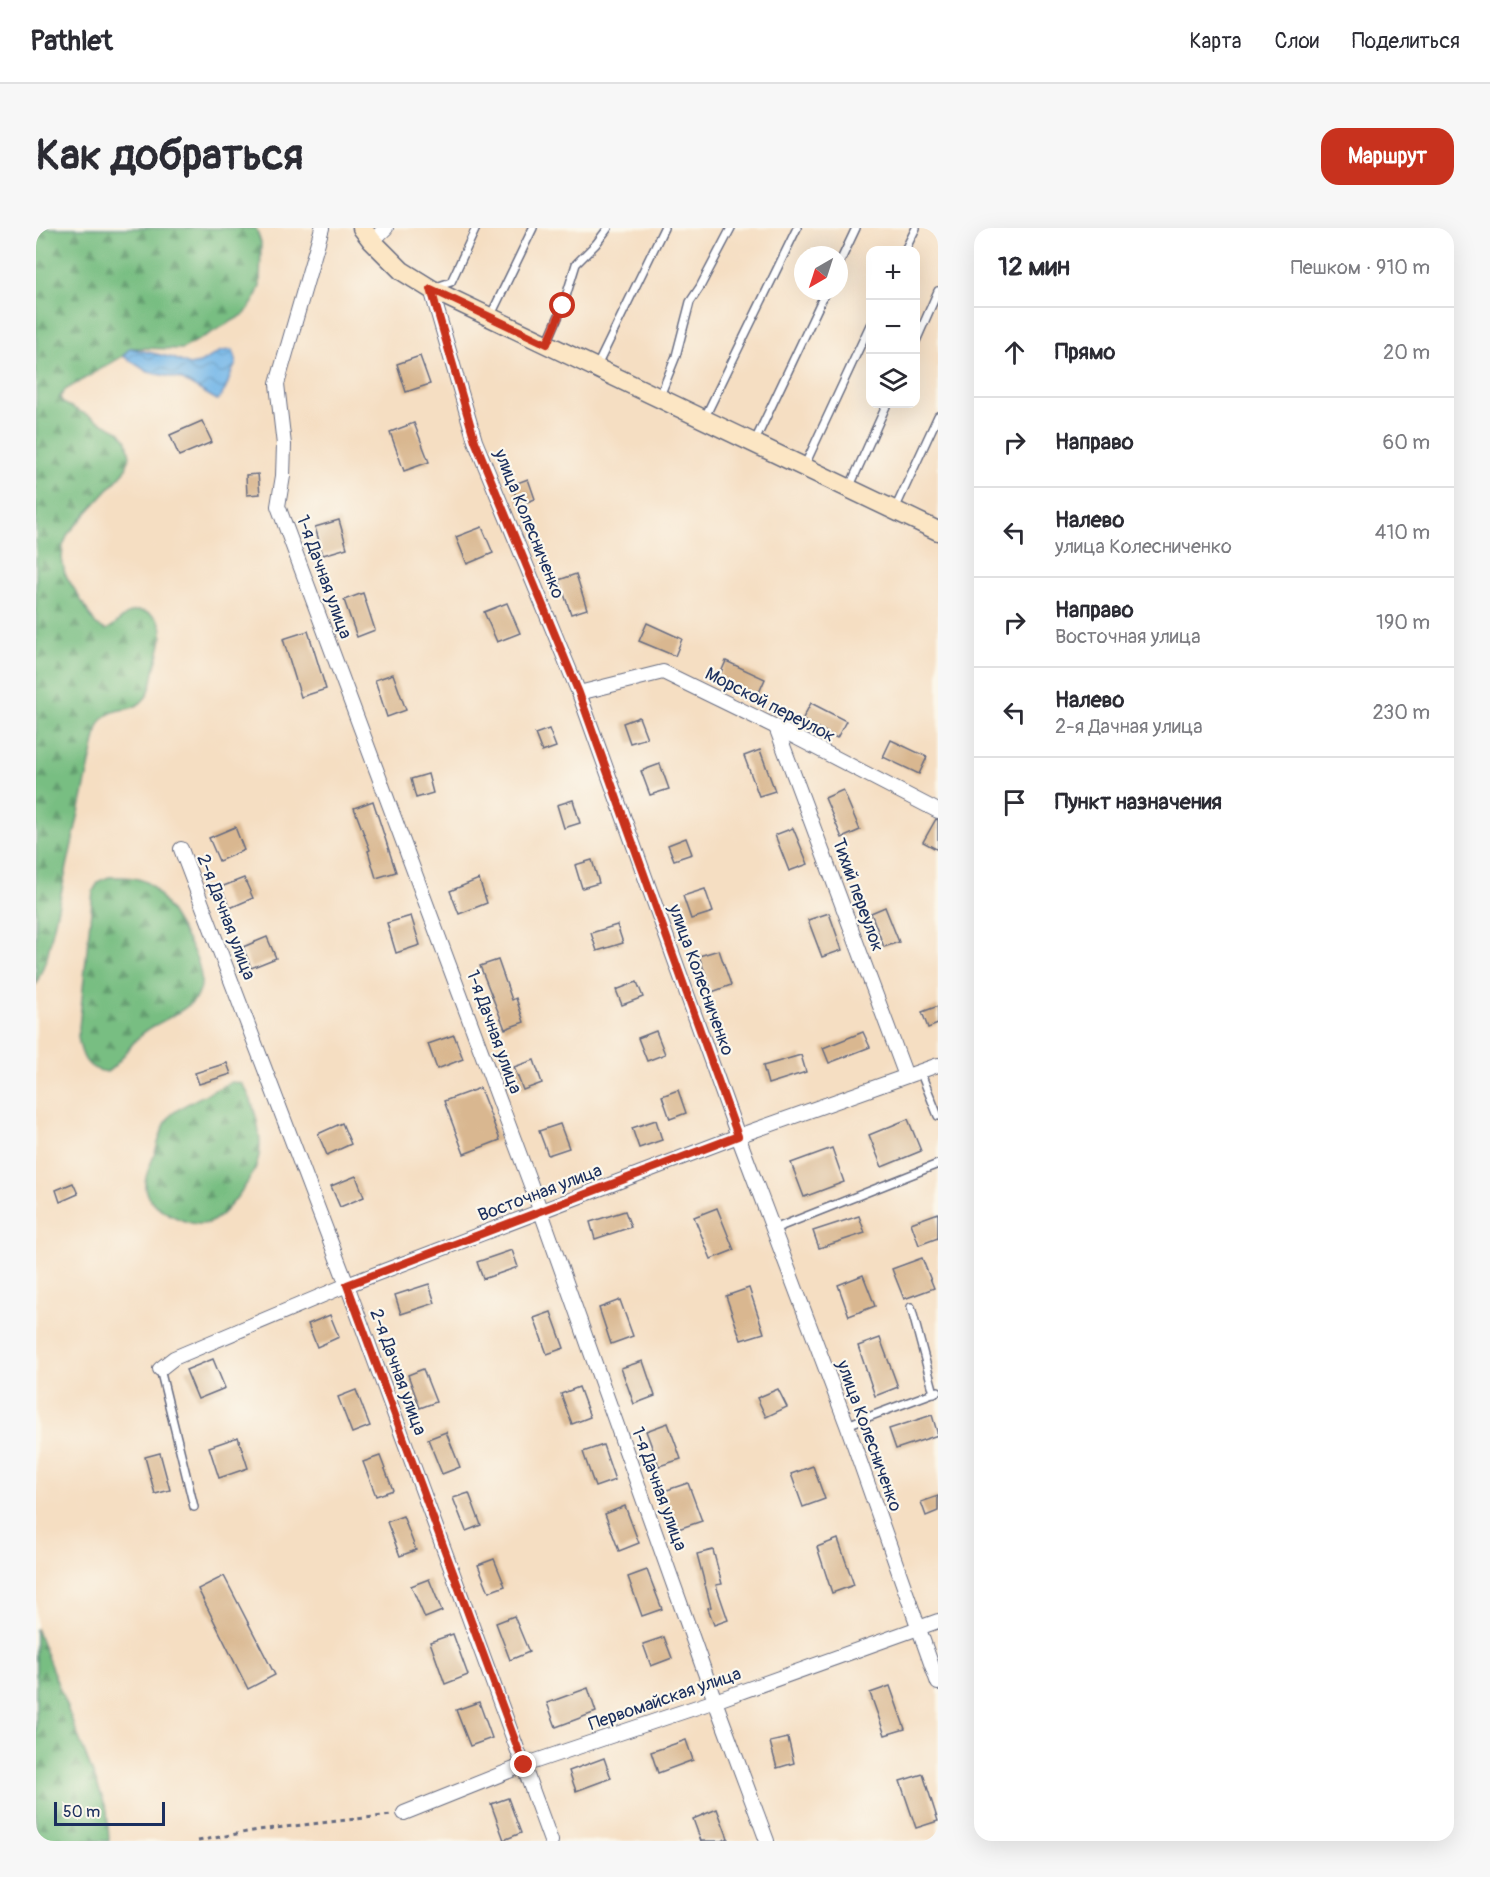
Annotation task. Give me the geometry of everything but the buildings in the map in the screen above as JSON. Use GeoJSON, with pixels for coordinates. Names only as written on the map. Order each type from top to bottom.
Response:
{"type":"FeatureCollection","features":[{"type":"Feature","properties":{"kind":"main road"},"geometry":{"type":"LineString","coordinates":[[367,234],[402,271],[431,289],[938,531]]}},
{"type":"Feature","properties":{"kind":"street","name":"1-я Дачная улица"},"geometry":{"type":"LineString","coordinates":[[322,228],[277,384],[284,445],[278,506],[541,1212],[767,1841]]}},
{"type":"Feature","properties":{"kind":"street"},"geometry":{"type":"LineString","coordinates":[[367,234],[386,228]]}},
{"type":"Feature","properties":{"kind":"street","name":"улица Колесниченко"},"geometry":{"type":"LineString","coordinates":[[431,289],[475,441],[579,693],[738,1136],[847,1425],[938,1683]]}},
{"type":"Feature","properties":{"kind":"street","name":"Морской переулок"},"geometry":{"type":"LineString","coordinates":[[579,693],[663,672],[776,727],[938,811]]}},
{"type":"Feature","properties":{"kind":"street","name":"Тихий переулок"},"geometry":{"type":"LineString","coordinates":[[776,727],[906,1076]]}},
{"type":"Feature","properties":{"kind":"street","name":"2-я Дачная улица"},"geometry":{"type":"LineString","coordinates":[[181,849],[347,1285],[552,1841]]}},
{"type":"Feature","properties":{"kind":"street","name":"Восточная улица"},"geometry":{"type":"LineString","coordinates":[[160,1369],[174,1358],[347,1285],[738,1136],[938,1065]]}},
{"type":"Feature","properties":{"kind":"street","name":"Первомайская улица"},"geometry":{"type":"LineString","coordinates":[[404,1813],[524,1765],[715,1701],[938,1621]]}},
{"type":"Feature","properties":{"kind":"lane"},"geometry":{"type":"LineString","coordinates":[[431,289],[451,282],[476,228]]}},
{"type":"Feature","properties":{"kind":"lane"},"geometry":{"type":"LineString","coordinates":[[490,317],[533,228]]}},
{"type":"Feature","properties":{"kind":"lane"},"geometry":{"type":"LineString","coordinates":[[547,344],[563,306],[576,264],[608,228]]}},
{"type":"Feature","properties":{"kind":"lane"},"geometry":{"type":"LineString","coordinates":[[596,367],[664,228]]}},
{"type":"Feature","properties":{"kind":"lane"},"geometry":{"type":"LineString","coordinates":[[660,398],[676,356],[690,302],[731,228]]}},
{"type":"Feature","properties":{"kind":"lane"},"geometry":{"type":"LineString","coordinates":[[705,419],[797,228]]}},
{"type":"Feature","properties":{"kind":"lane"},"geometry":{"type":"LineString","coordinates":[[848,246],[856,228]]}},
{"type":"Feature","properties":{"kind":"lane"},"geometry":{"type":"LineString","coordinates":[[907,246],[916,228]]}},
{"type":"Feature","properties":{"kind":"lane"},"geometry":{"type":"LineString","coordinates":[[920,329],[938,291]]}},
{"type":"Feature","properties":{"kind":"lane"},"geometry":{"type":"LineString","coordinates":[[754,443],[822,300]]}},
{"type":"Feature","properties":{"kind":"lane"},"geometry":{"type":"LineString","coordinates":[[804,467],[866,334]]}},
{"type":"Feature","properties":{"kind":"lane"},"geometry":{"type":"LineString","coordinates":[[849,488],[885,408]]}},
{"type":"Feature","properties":{"kind":"lane"},"geometry":{"type":"LineString","coordinates":[[894,510],[938,416]]}},
{"type":"Feature","properties":{"kind":"lane"},"geometry":{"type":"LineString","coordinates":[[920,1071],[938,1116]]}},
{"type":"Feature","properties":{"kind":"lane"},"geometry":{"type":"LineString","coordinates":[[774,1229],[938,1164]]}},
{"type":"Feature","properties":{"kind":"lane"},"geometry":{"type":"LineString","coordinates":[[847,1425],[936,1392],[911,1307]]}},
{"type":"Feature","properties":{"kind":"lane"},"geometry":{"type":"LineString","coordinates":[[160,1369],[194,1507]]}},
{"type":"Feature","properties":{"kind":"path"},"geometry":{"type":"LineString","coordinates":[[198,1841],[258,1830],[404,1813]]}},
{"type":"Feature","properties":{"kind":"green space"},"geometry":{"type":"Polygon","coordinates":[[[36,228],[256,228],[261,243],[260,286],[245,314],[182,349],[130,348],[123,356],[65,390],[60,397],[63,403],[119,431],[127,441],[130,456],[125,471],[68,534],[63,546],[62,559],[65,574],[96,625],[106,630],[130,612],[140,611],[157,618],[161,625],[162,641],[150,690],[146,697],[136,706],[111,713],[98,727],[47,957],[36,985],[36,228]]]}},
{"type":"Feature","properties":{"kind":"green space"},"geometry":{"type":"Polygon","coordinates":[[[109,877],[140,880],[154,889],[193,950],[201,980],[196,999],[176,1014],[147,1030],[107,1072],[89,1065],[83,1056],[78,1037],[93,891],[99,881],[109,877]]]}},
{"type":"Feature","properties":{"kind":"green space"},"geometry":{"type":"Polygon","coordinates":[[[231,1082],[241,1083],[254,1109],[260,1142],[258,1160],[245,1186],[215,1220],[198,1224],[188,1222],[166,1212],[150,1199],[145,1187],[148,1172],[163,1128],[171,1115],[231,1082]]]}},
{"type":"Feature","properties":{"kind":"green space"},"geometry":{"type":"Polygon","coordinates":[[[36,1628],[107,1810],[109,1841],[36,1841],[36,1628]]]}},
{"type":"Feature","properties":{"kind":"water"},"geometry":{"type":"Polygon","coordinates":[[[130,348],[173,358],[189,365],[200,363],[221,351],[233,350],[236,364],[227,387],[217,400],[181,379],[148,372],[123,356],[130,348]]]}},
{"type":"Feature","properties":{"kind":"route"},"geometry":{"type":"LineString","coordinates":[[524,1765],[347,1285],[738,1136],[579,693],[475,441],[431,289],[547,344],[563,306]]}}]}
